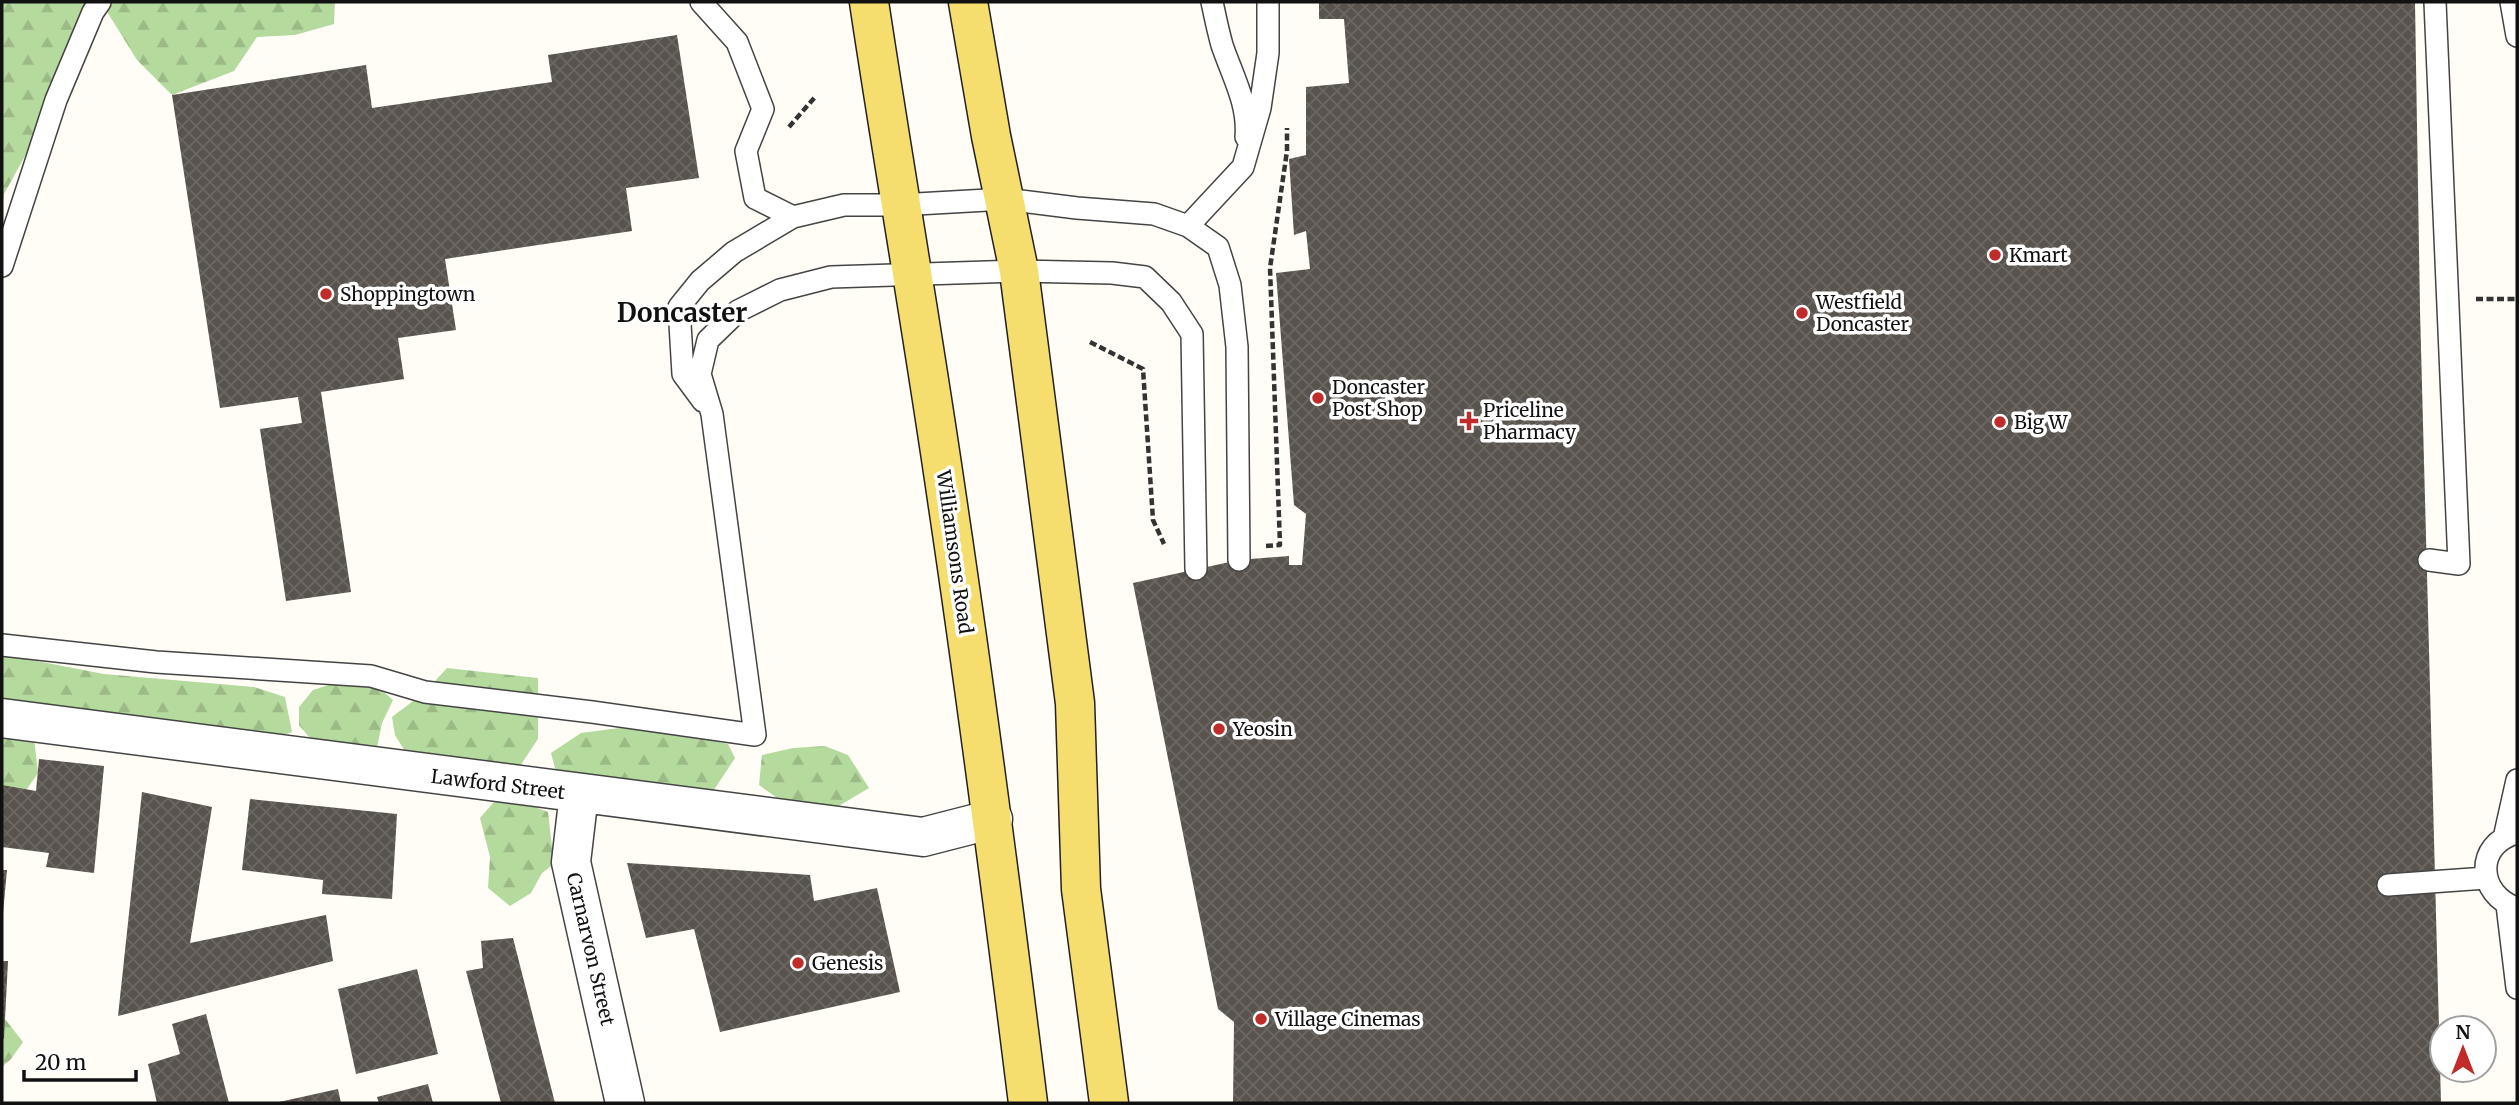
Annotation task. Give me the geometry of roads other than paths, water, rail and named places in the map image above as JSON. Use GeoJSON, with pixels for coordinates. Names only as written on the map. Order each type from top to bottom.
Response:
{"type":"FeatureCollection","features":[{"type":"Feature","properties":{"kind":"main road","name":"Williamsons Road"},"geometry":{"type":"LineString","coordinates":[[869,2],[947,496],[993,819],[1028,1103]]}},
{"type":"Feature","properties":{"kind":"main road"},"geometry":{"type":"LineString","coordinates":[[968,2],[991,136],[1019,271],[1075,703],[1081,889],[1109,1103]]}},
{"type":"Feature","properties":{"kind":"street","name":"Lawford Street"},"geometry":{"type":"LineString","coordinates":[[2,718],[923,837],[993,819]]}},
{"type":"Feature","properties":{"kind":"street","name":"Carnarvon Street"},"geometry":{"type":"LineString","coordinates":[[579,794],[571,862],[625,1103]]}},
{"type":"Feature","properties":{"kind":"lane"},"geometry":{"type":"LineString","coordinates":[[2,266],[56,100],[93,12],[100,2]]}},
{"type":"Feature","properties":{"kind":"lane"},"geometry":{"type":"LineString","coordinates":[[701,2],[737,42],[763,109],[746,151],[755,198],[793,217]]}},
{"type":"Feature","properties":{"kind":"lane"},"geometry":{"type":"LineString","coordinates":[[1212,2],[1222,44],[1239,87],[1247,125],[1243,167]]}},
{"type":"Feature","properties":{"kind":"lane"},"geometry":{"type":"LineString","coordinates":[[1188,226],[1243,167],[1260,108],[1266,67],[1268,2]]}},
{"type":"Feature","properties":{"kind":"lane"},"geometry":{"type":"LineString","coordinates":[[2429,560],[2459,564],[2435,2]]}},
{"type":"Feature","properties":{"kind":"lane"},"geometry":{"type":"LineString","coordinates":[[2511,2],[2517,36]]}},
{"type":"Feature","properties":{"kind":"lane"},"geometry":{"type":"LineString","coordinates":[[712,414],[683,374],[678,306],[700,281],[734,252],[793,217],[844,205],[1005,199],[1154,214],[1188,226],[1217,247],[1230,285],[1237,347],[1239,560]]}},
{"type":"Feature","properties":{"kind":"lane"},"geometry":{"type":"LineString","coordinates":[[2,645],[156,662],[371,676],[425,692],[755,735],[712,414],[700,374],[708,340],[738,311],[780,290],[831,277],[1019,271],[1112,273],[1145,277],[1171,302],[1192,334],[1196,569]]}},
{"type":"Feature","properties":{"kind":"lane"},"geometry":{"type":"LineString","coordinates":[[2517,780],[2503,842],[2486,865],[2486,878],[2490,889],[2512,906],[2517,988]]}},
{"type":"Feature","properties":{"kind":"lane"},"geometry":{"type":"LineString","coordinates":[[2437,882],[2503,842]]}},
{"type":"Feature","properties":{"kind":"lane"},"geometry":{"type":"LineString","coordinates":[[2388,885],[2486,878]]}},
{"type":"Feature","properties":{"kind":"place","name":"Kmart"},"geometry":{"type":"Point","coordinates":[1995,255]}},
{"type":"Feature","properties":{"kind":"place","name":"Shoppingtown"},"geometry":{"type":"Point","coordinates":[326,294]}},
{"type":"Feature","properties":{"kind":"place","name":"Westfield Doncaster"},"geometry":{"type":"Point","coordinates":[1802,313]}},
{"type":"Feature","properties":{"kind":"place","name":"Doncaster Post Shop"},"geometry":{"type":"Point","coordinates":[1318,398]}},
{"type":"Feature","properties":{"kind":"place","name":"Priceline Pharmacy"},"geometry":{"type":"Point","coordinates":[1469,421]}},
{"type":"Feature","properties":{"kind":"place","name":"Big W"},"geometry":{"type":"Point","coordinates":[2000,422]}},
{"type":"Feature","properties":{"kind":"place","name":"Yeosin"},"geometry":{"type":"Point","coordinates":[1219,729]}},
{"type":"Feature","properties":{"kind":"place","name":"Genesis"},"geometry":{"type":"Point","coordinates":[798,963]}},
{"type":"Feature","properties":{"kind":"place","name":"Village Cinemas"},"geometry":{"type":"Point","coordinates":[1261,1019]}},
{"type":"Feature","properties":{"kind":"district","name":"Doncaster"},"geometry":{"type":"Point","coordinates":[682,313]}}]}
